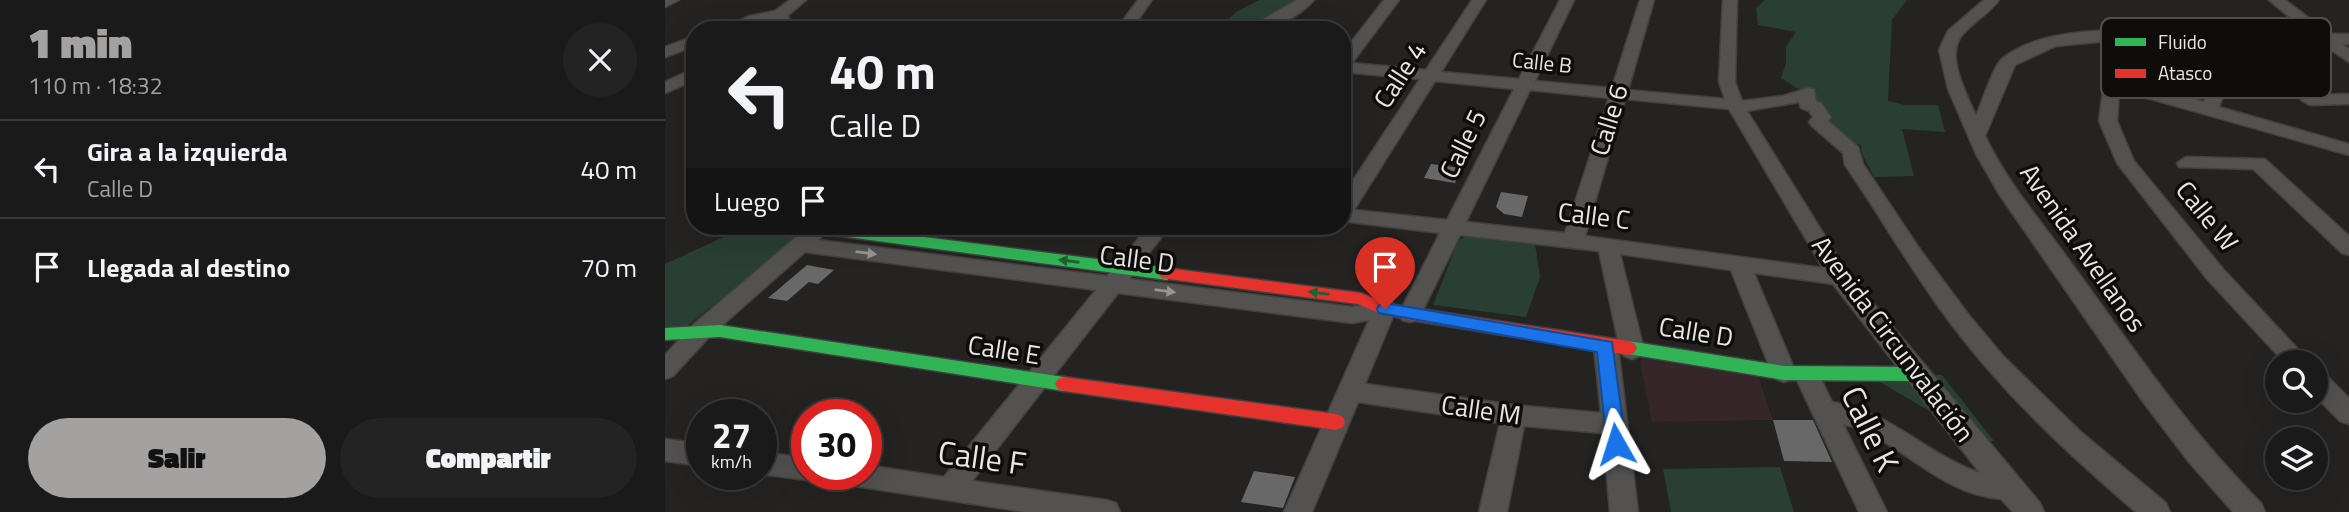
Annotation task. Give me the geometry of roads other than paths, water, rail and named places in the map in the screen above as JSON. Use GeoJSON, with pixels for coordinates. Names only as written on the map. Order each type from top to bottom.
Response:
{"type":"FeatureCollection","features":[{"type":"Feature","properties":{"kind":"street"},"geometry":{"type":"LineString","coordinates":[[665,3],[672,0]]}},
{"type":"Feature","properties":{"kind":"street"},"geometry":{"type":"LineString","coordinates":[[782,21],[799,0]]}},
{"type":"Feature","properties":{"kind":"street"},"geometry":{"type":"LineString","coordinates":[[1130,21],[1145,0]]}},
{"type":"Feature","properties":{"kind":"street"},"geometry":{"type":"LineString","coordinates":[[1273,21],[1307,0]]}},
{"type":"Feature","properties":{"kind":"street"},"geometry":{"type":"LineString","coordinates":[[1351,54],[1392,0]]}},
{"type":"Feature","properties":{"kind":"street","name":"Calle 4"},"geometry":{"type":"LineString","coordinates":[[1351,200],[1479,0]]}},
{"type":"Feature","properties":{"kind":"street","name":"Calle 5"},"geometry":{"type":"LineString","coordinates":[[1410,314],[1567,0]]}},
{"type":"Feature","properties":{"kind":"street","name":"Calle 6"},"geometry":{"type":"LineString","coordinates":[[1573,241],[1647,0]]}},
{"type":"Feature","properties":{"kind":"street","name":"Avenida Circunvalación"},"geometry":{"type":"LineString","coordinates":[[1730,0],[1727,82],[1736,106],[1780,183],[1840,278],[2030,512]]}},
{"type":"Feature","properties":{"kind":"street"},"geometry":{"type":"LineString","coordinates":[[2276,0],[2299,18]]}},
{"type":"Feature","properties":{"kind":"street","name":"Avenida Avellanos"},"geometry":{"type":"LineString","coordinates":[[1995,2],[1954,32],[1947,48],[1947,61],[1954,81],[1990,165],[2179,431],[2223,485],[2251,512]]}},
{"type":"Feature","properties":{"kind":"street"},"geometry":{"type":"LineString","coordinates":[[749,21],[768,21]]}},
{"type":"Feature","properties":{"kind":"street"},"geometry":{"type":"LineString","coordinates":[[1977,135],[2008,62],[2042,46],[2101,37]]}},
{"type":"Feature","properties":{"kind":"street"},"geometry":{"type":"LineString","coordinates":[[2331,39],[2349,39]]}},
{"type":"Feature","properties":{"kind":"street"},"geometry":{"type":"LineString","coordinates":[[2331,43],[2349,57]]}},
{"type":"Feature","properties":{"kind":"street"},"geometry":{"type":"LineString","coordinates":[[665,52],[686,44]]}},
{"type":"Feature","properties":{"kind":"street","name":"Calle B"},"geometry":{"type":"LineString","coordinates":[[1351,67],[1736,106],[1786,101],[1808,93],[1807,104],[1815,107],[1822,117],[1818,122],[1852,151],[1854,165],[1915,258],[1993,360],[2048,418],[2155,512]]}},
{"type":"Feature","properties":{"kind":"street"},"geometry":{"type":"LineString","coordinates":[[665,88],[686,78]]}},
{"type":"Feature","properties":{"kind":"street","name":"Calle W"},"geometry":{"type":"LineString","coordinates":[[2109,98],[2108,121],[2126,163],[2215,274],[2287,350]]}},
{"type":"Feature","properties":{"kind":"street","name":"Calle W"},"geometry":{"type":"LineString","coordinates":[[2171,98],[2210,108]]}},
{"type":"Feature","properties":{"kind":"street"},"geometry":{"type":"LineString","coordinates":[[2214,98],[2210,108],[2349,150]]}},
{"type":"Feature","properties":{"kind":"street"},"geometry":{"type":"LineString","coordinates":[[2310,100],[2349,99]]}},
{"type":"Feature","properties":{"kind":"street"},"geometry":{"type":"LineString","coordinates":[[2186,163],[2258,163],[2348,246]]}},
{"type":"Feature","properties":{"kind":"street","name":"Calle C"},"geometry":{"type":"LineString","coordinates":[[1351,215],[1452,230],[1608,245],[1840,278]]}},
{"type":"Feature","properties":{"kind":"street"},"geometry":{"type":"LineString","coordinates":[[665,370],[701,331],[809,235]]}},
{"type":"Feature","properties":{"kind":"street","name":"Calle D"},"geometry":{"type":"LineString","coordinates":[[868,235],[1352,315],[1385,309],[1795,374],[1918,374]]}},
{"type":"Feature","properties":{"kind":"street"},"geometry":{"type":"LineString","coordinates":[[951,488],[1034,380],[1153,235]]}},
{"type":"Feature","properties":{"kind":"street","name":"Calle D"},"geometry":{"type":"LineString","coordinates":[[798,244],[1120,276]]}},
{"type":"Feature","properties":{"kind":"street"},"geometry":{"type":"LineString","coordinates":[[1608,245],[1632,350]]}},
{"type":"Feature","properties":{"kind":"street","name":"Calle K"},"geometry":{"type":"LineString","coordinates":[[1739,263],[1795,374],[1826,411],[1873,512]]}},
{"type":"Feature","properties":{"kind":"street"},"geometry":{"type":"LineString","coordinates":[[1298,512],[1385,309]]}},
{"type":"Feature","properties":{"kind":"street","name":"Calle E"},"geometry":{"type":"LineString","coordinates":[[665,334],[720,331],[1034,380],[1336,422]]}},
{"type":"Feature","properties":{"kind":"street"},"geometry":{"type":"LineString","coordinates":[[1606,346],[1624,512]]}},
{"type":"Feature","properties":{"kind":"street","name":"Calle M"},"geometry":{"type":"LineString","coordinates":[[1348,391],[1514,415],[1614,424]]}},
{"type":"Feature","properties":{"kind":"street"},"geometry":{"type":"LineString","coordinates":[[2328,393],[2349,414]]}},
{"type":"Feature","properties":{"kind":"street"},"geometry":{"type":"LineString","coordinates":[[1826,411],[1851,414],[1963,478],[1992,489],[2008,488]]}},
{"type":"Feature","properties":{"kind":"street"},"geometry":{"type":"LineString","coordinates":[[1493,512],[1514,415]]}},
{"type":"Feature","properties":{"kind":"street"},"geometry":{"type":"LineString","coordinates":[[665,450],[686,453]]}},
{"type":"Feature","properties":{"kind":"street","name":"Calle F"},"geometry":{"type":"LineString","coordinates":[[882,479],[1106,512]]}}]}
